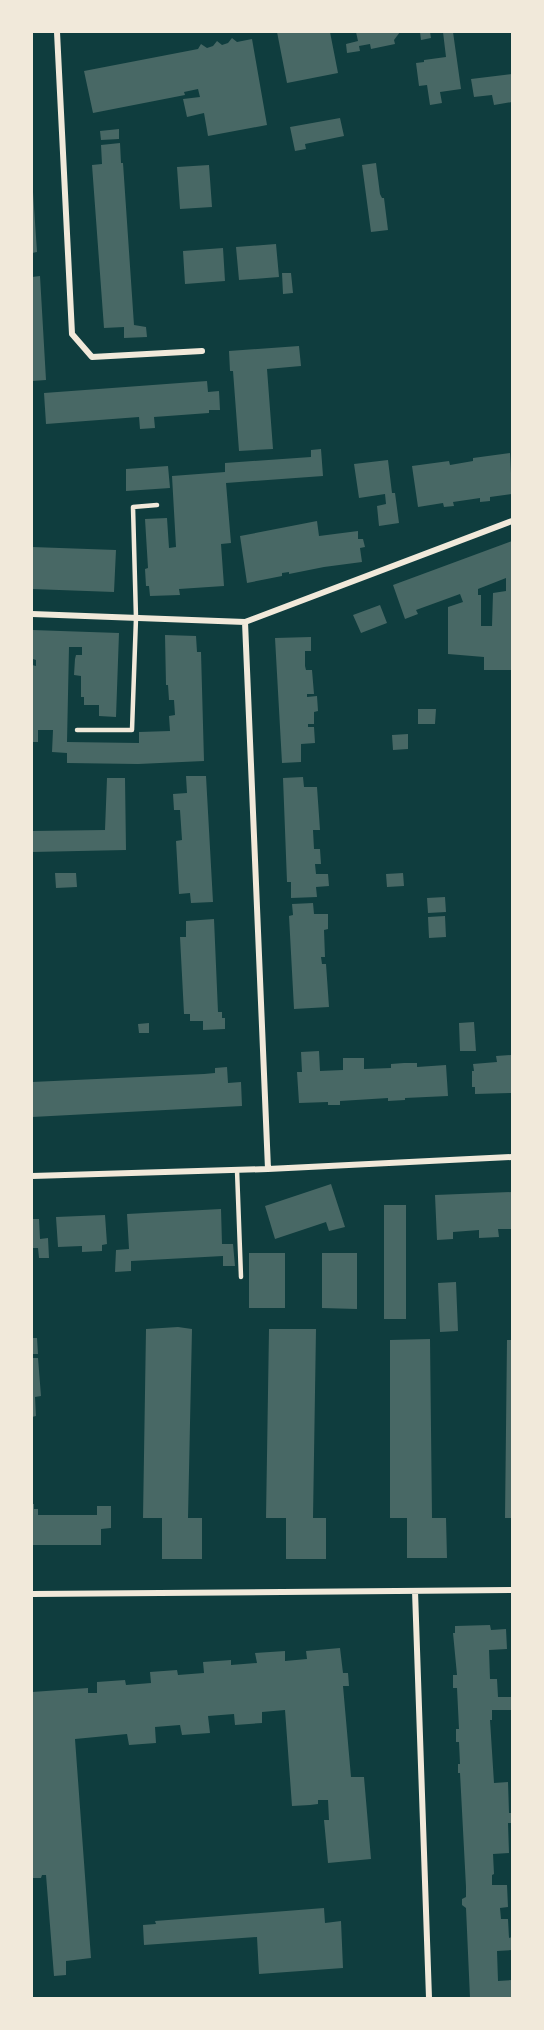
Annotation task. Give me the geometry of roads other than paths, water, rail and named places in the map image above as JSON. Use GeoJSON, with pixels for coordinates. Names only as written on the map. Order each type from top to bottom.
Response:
{"type":"FeatureCollection","features":[{"type":"Feature","properties":{"kind":"street"},"geometry":{"type":"LineString","coordinates":[[57,32],[72,334],[92,357],[202,351]]}},
{"type":"Feature","properties":{"kind":"street"},"geometry":{"type":"LineString","coordinates":[[32,614],[245,622],[513,521]]}},
{"type":"Feature","properties":{"kind":"street"},"geometry":{"type":"LineString","coordinates":[[245,622],[268,1169]]}},
{"type":"Feature","properties":{"kind":"street"},"geometry":{"type":"LineString","coordinates":[[32,1176],[268,1169],[513,1157]]}},
{"type":"Feature","properties":{"kind":"street"},"geometry":{"type":"LineString","coordinates":[[32,1594],[513,1590]]}},
{"type":"Feature","properties":{"kind":"street"},"geometry":{"type":"LineString","coordinates":[[415,1591],[429,1998]]}},
{"type":"Feature","properties":{"kind":"lane"},"geometry":{"type":"LineString","coordinates":[[77,730],[132,730],[136,618],[134,507],[157,505]]}},
{"type":"Feature","properties":{"kind":"lane"},"geometry":{"type":"LineString","coordinates":[[237,1170],[242,1277]]}}]}
